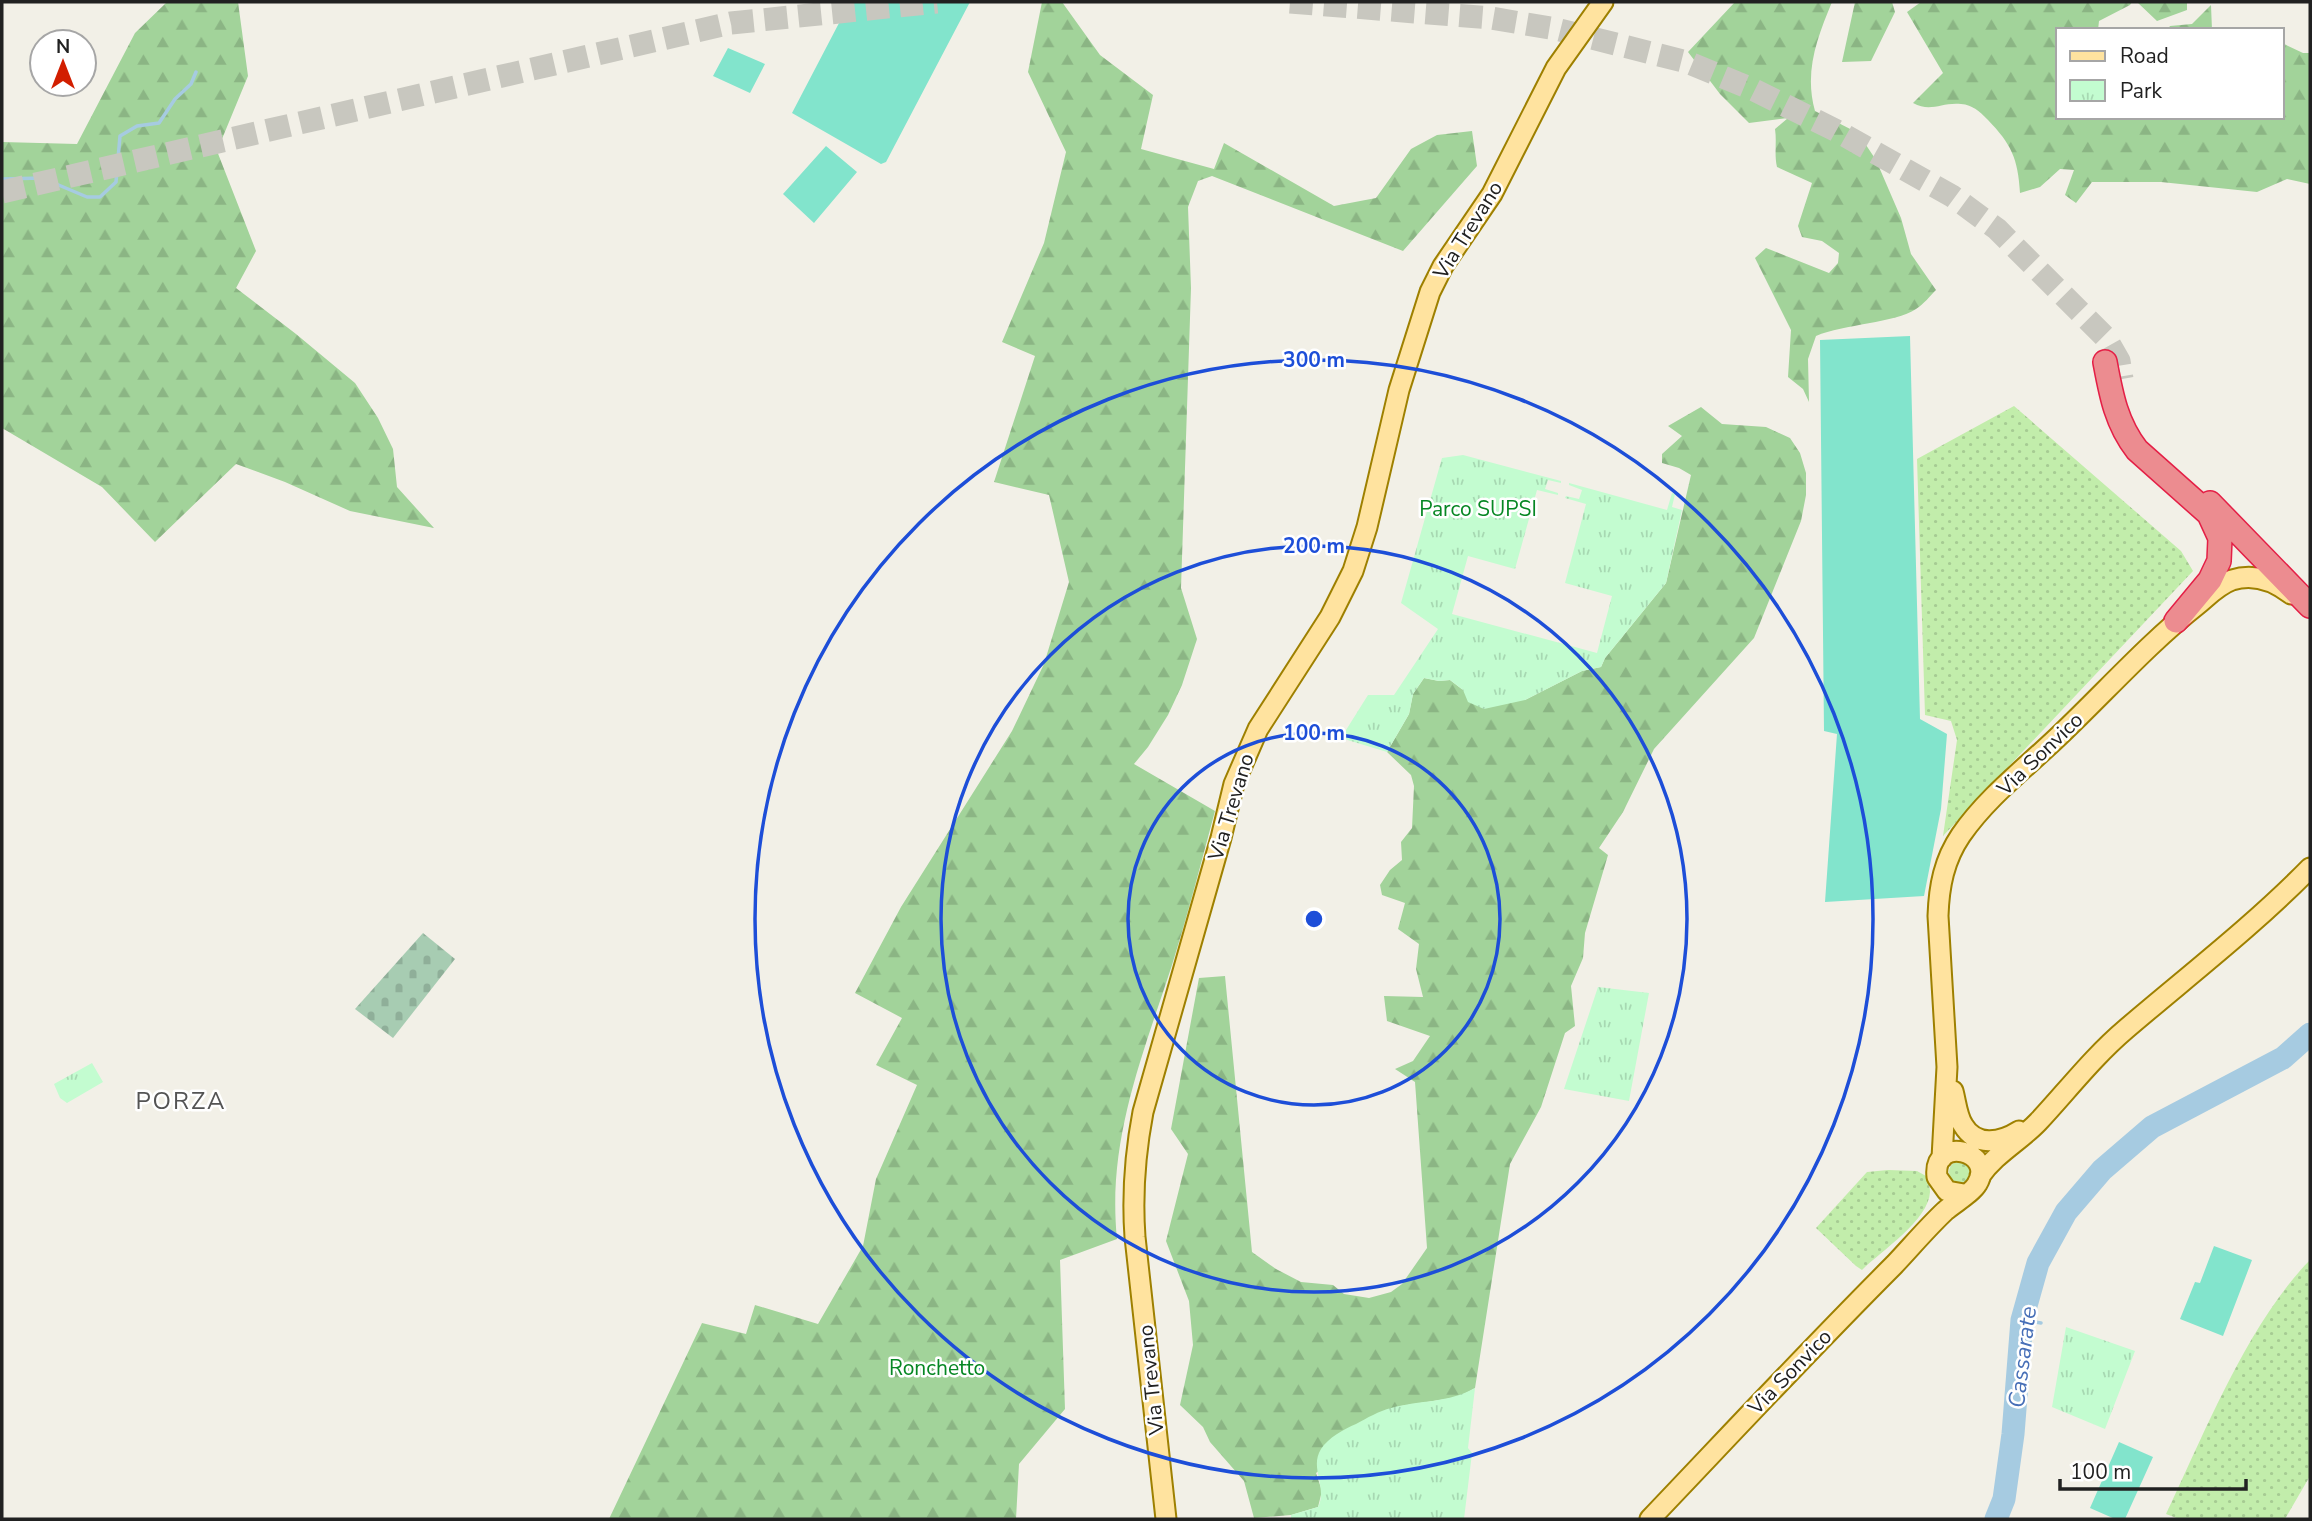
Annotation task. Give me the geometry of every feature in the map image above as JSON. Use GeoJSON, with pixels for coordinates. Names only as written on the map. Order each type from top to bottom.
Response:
{"type":"FeatureCollection","features":[{"type":"Feature","properties":{"kind":"highway"},"geometry":{"type":"LineString","coordinates":[[2105,362],[2120,425],[2127,438],[2209,514],[2220,538],[2219,561],[2210,580],[2176,621]]}},
{"type":"Feature","properties":{"kind":"highway"},"geometry":{"type":"LineString","coordinates":[[2122,379],[2127,411],[2144,440],[2226,518],[2310,608]]}},
{"type":"Feature","properties":{"kind":"main road","name":"Via Trevano"},"geometry":{"type":"LineString","coordinates":[[1166,1519],[1135,1237],[1133,1193],[1136,1154],[1146,1103],[1234,784],[1258,729],[1322,631],[1353,570],[1367,527],[1399,390],[1436,280],[1492,194],[1556,68],[1603,2]]}},
{"type":"Feature","properties":{"kind":"main road","name":"Via Sonvico"},"geometry":{"type":"LineString","coordinates":[[1942,1158],[1947,1067],[1938,916],[1941,883],[1950,854],[1960,837],[1983,809],[2176,621],[2224,584],[2246,577],[2272,581],[2310,608]]}},
{"type":"Feature","properties":{"kind":"main road","name":"Via Sonvico"},"geometry":{"type":"LineString","coordinates":[[1980,1176],[1990,1163],[2018,1142],[2119,1035],[2280,898],[2310,868]]}},
{"type":"Feature","properties":{"kind":"main road","name":"Via Sonvico"},"geometry":{"type":"LineString","coordinates":[[1947,1067],[1963,1126],[1988,1142],[2000,1141],[2010,1136],[2062,1094]]}},
{"type":"Feature","properties":{"kind":"main road"},"geometry":{"type":"LineString","coordinates":[[1955,1151],[1968,1153],[1978,1163],[1980,1176],[1976,1186],[1964,1194],[1947,1192],[1938,1182],[1936,1172],[1942,1158],[1955,1151]]}},
{"type":"Feature","properties":{"kind":"main road","name":"Via Sonvico"},"geometry":{"type":"LineString","coordinates":[[1930,1225],[1938,1182]]}},
{"type":"Feature","properties":{"kind":"main road","name":"Via Sonvico"},"geometry":{"type":"LineString","coordinates":[[1650,1519],[1831,1328],[1912,1247],[1930,1225],[1964,1194]]}},
{"type":"Feature","properties":{"kind":"green space"},"geometry":{"type":"Polygon","coordinates":[[[167,2],[238,2],[248,76],[217,151],[256,251],[236,288],[355,383],[378,418],[393,449],[397,487],[434,528],[350,511],[236,464],[155,542],[102,487],[2,428],[2,142],[77,144],[135,33],[167,2]]]}},
{"type":"Feature","properties":{"kind":"green space"},"geometry":{"type":"Polygon","coordinates":[[[850,2],[970,2],[886,162],[881,164],[792,113],[850,2]]]}},
{"type":"Feature","properties":{"kind":"green space","name":"Ronchetto"},"geometry":{"type":"Polygon","coordinates":[[[1042,2],[1062,2],[1100,55],[1153,95],[1141,149],[1214,169],[1224,143],[1334,206],[1376,198],[1411,149],[1437,135],[1472,131],[1477,166],[1403,251],[1212,176],[1198,181],[1188,207],[1191,288],[1181,588],[1197,639],[1182,685],[1168,715],[1134,764],[1215,811],[1178,946],[1139,1066],[1122,1133],[1115,1203],[1117,1239],[1060,1260],[1065,1409],[1019,1464],[1016,1519],[609,1519],[702,1323],[746,1334],[755,1305],[818,1324],[863,1246],[876,1179],[917,1085],[876,1065],[902,1018],[855,993],[901,907],[1012,731],[1044,664],[1069,582],[1049,495],[994,482],[1035,356],[1002,342],[1044,243],[1066,152],[1028,72],[1042,2]]]}},
{"type":"Feature","properties":{"kind":"green space"},"geometry":{"type":"Polygon","coordinates":[[[1735,2],[1832,2],[1814,55],[1811,83],[1815,111],[1858,133],[1876,160],[1901,218],[1911,254],[1936,290],[1922,305],[1907,314],[1816,336],[1808,359],[1809,402],[1803,389],[1788,377],[1791,330],[1755,258],[1766,248],[1829,273],[1838,263],[1839,253],[1822,241],[1802,237],[1798,226],[1812,183],[1777,167],[1776,162],[1775,129],[1788,118],[1749,123],[1720,94],[1688,52],[1735,2]]]}},
{"type":"Feature","properties":{"kind":"green space"},"geometry":{"type":"Polygon","coordinates":[[[1855,2],[1892,2],[1895,12],[1871,61],[1842,62],[1855,2]]]}},
{"type":"Feature","properties":{"kind":"green space"},"geometry":{"type":"Polygon","coordinates":[[[1921,2],[2132,2],[2099,21],[2098,28],[2056,28],[2056,119],[2284,119],[2284,44],[2303,53],[2310,53],[2310,184],[2287,179],[2257,192],[2161,182],[2092,182],[2076,203],[2065,195],[2074,170],[2060,169],[2040,187],[2020,193],[2012,152],[1979,111],[1961,104],[1925,107],[1913,103],[1943,73],[1907,12],[1921,2]]]}},
{"type":"Feature","properties":{"kind":"green space"},"geometry":{"type":"Polygon","coordinates":[[[2137,2],[2187,2],[2187,10],[2157,21],[2137,2]]]}},
{"type":"Feature","properties":{"kind":"green space"},"geometry":{"type":"Polygon","coordinates":[[[2211,5],[2212,28],[2168,28],[2192,24],[2211,5]]]}},
{"type":"Feature","properties":{"kind":"green space"},"geometry":{"type":"Polygon","coordinates":[[[728,48],[765,64],[750,93],[713,76],[728,48]]]}},
{"type":"Feature","properties":{"kind":"green space"},"geometry":{"type":"Polygon","coordinates":[[[826,146],[857,172],[814,223],[783,194],[826,146]]]}},
{"type":"Feature","properties":{"kind":"green space"},"geometry":{"type":"Polygon","coordinates":[[[1910,336],[1920,719],[1947,734],[1941,809],[1924,896],[1825,902],[1837,734],[1824,731],[1820,340],[1910,336]]]}},
{"type":"Feature","properties":{"kind":"green space"},"geometry":{"type":"Polygon","coordinates":[[[2014,406],[2181,551],[2193,571],[1943,836],[1957,740],[1951,721],[1925,715],[1917,459],[2014,406]]]}},
{"type":"Feature","properties":{"kind":"green space"},"geometry":{"type":"Polygon","coordinates":[[[1701,407],[1722,424],[1766,427],[1790,438],[1800,453],[1806,473],[1806,495],[1801,521],[1754,638],[1654,749],[1623,812],[1599,848],[1608,855],[1585,933],[1583,958],[1571,986],[1575,1026],[1565,1033],[1541,1107],[1510,1164],[1475,1388],[1459,1397],[1401,1406],[1316,1473],[1322,1491],[1318,1507],[1291,1515],[1254,1518],[1244,1481],[1210,1442],[1203,1427],[1180,1405],[1193,1345],[1189,1301],[1166,1241],[1188,1154],[1171,1129],[1199,978],[1225,976],[1252,1252],[1301,1282],[1333,1285],[1344,1294],[1369,1298],[1391,1292],[1402,1284],[1427,1248],[1415,1082],[1395,1069],[1413,1061],[1430,1036],[1387,1021],[1384,996],[1423,997],[1416,969],[1419,944],[1398,929],[1405,903],[1382,895],[1380,885],[1390,870],[1402,860],[1401,842],[1412,828],[1414,786],[1411,775],[1387,752],[1409,714],[1413,694],[1424,678],[1450,680],[1463,690],[1525,700],[1582,671],[1601,667],[1605,658],[1666,583],[1691,475],[1662,463],[1662,454],[1682,436],[1668,426],[1701,407]]]}},
{"type":"Feature","properties":{"kind":"green space","name":"Parco SUPSI"},"geometry":{"type":"Polygon","coordinates":[[[1463,455],[1561,483],[1548,480],[1545,489],[1558,495],[1537,490],[1515,569],[1468,556],[1452,614],[1597,653],[1612,596],[1565,583],[1586,504],[1565,498],[1579,499],[1582,490],[1569,483],[1667,510],[1672,493],[1675,494],[1672,507],[1682,510],[1666,583],[1605,658],[1601,667],[1582,671],[1525,700],[1484,709],[1468,702],[1463,690],[1450,680],[1424,678],[1413,694],[1409,714],[1387,752],[1341,738],[1368,695],[1394,695],[1438,629],[1401,603],[1442,458],[1463,455]]]}},
{"type":"Feature","properties":{"kind":"green space"},"geometry":{"type":"Polygon","coordinates":[[[423,933],[455,959],[393,1038],[355,1009],[423,933]]]}},
{"type":"Feature","properties":{"kind":"green space"},"geometry":{"type":"Polygon","coordinates":[[[1598,987],[1649,993],[1629,1101],[1564,1089],[1598,987]]]}},
{"type":"Feature","properties":{"kind":"green space"},"geometry":{"type":"Polygon","coordinates":[[[92,1063],[103,1082],[67,1103],[60,1098],[54,1084],[92,1063]]]}},
{"type":"Feature","properties":{"kind":"green space"},"geometry":{"type":"Polygon","coordinates":[[[1960,1161],[1968,1164],[1971,1172],[1968,1180],[1960,1183],[1952,1180],[1949,1172],[1952,1164],[1960,1161]]]}},
{"type":"Feature","properties":{"kind":"green space"},"geometry":{"type":"Polygon","coordinates":[[[1917,1171],[1926,1176],[1930,1190],[1928,1203],[1913,1224],[1862,1270],[1816,1228],[1867,1172],[1917,1171]]]}},
{"type":"Feature","properties":{"kind":"green space"},"geometry":{"type":"Polygon","coordinates":[[[2214,1246],[2252,1260],[2223,1336],[2180,1319],[2195,1282],[2200,1283],[2214,1246]]]}},
{"type":"Feature","properties":{"kind":"green space"},"geometry":{"type":"Polygon","coordinates":[[[2310,1260],[2310,1476],[2285,1519],[2179,1519],[2166,1514],[2247,1347],[2288,1286],[2310,1260]]]}},
{"type":"Feature","properties":{"kind":"green space"},"geometry":{"type":"Polygon","coordinates":[[[2066,1327],[2135,1351],[2105,1429],[2052,1407],[2066,1327]]]}},
{"type":"Feature","properties":{"kind":"green space"},"geometry":{"type":"Polygon","coordinates":[[[1475,1388],[1468,1448],[1472,1453],[1464,1519],[1291,1519],[1291,1515],[1318,1507],[1321,1493],[1317,1471],[1318,1456],[1324,1445],[1337,1434],[1387,1409],[1455,1396],[1475,1388]]]}},
{"type":"Feature","properties":{"kind":"green space"},"geometry":{"type":"Polygon","coordinates":[[[2119,1442],[2153,1457],[2125,1519],[2115,1519],[2090,1508],[2119,1442]]]}},
{"type":"Feature","properties":{"kind":"waterway"},"geometry":{"type":"LineString","coordinates":[[2,179],[42,178],[87,197],[100,197],[116,182],[120,136],[137,126],[159,123],[175,99],[191,84],[196,72]]}},
{"type":"Feature","properties":{"kind":"waterway","name":"Cassarate"},"geometry":{"type":"LineString","coordinates":[[1996,1519],[2004,1499],[2013,1434],[2022,1320],[2038,1263],[2066,1212],[2102,1170],[2152,1127],[2283,1058],[2310,1034]]}},
{"type":"Feature","properties":{"kind":"waterway"},"geometry":{"type":"LineString","coordinates":[[2022,1320],[2041,1323]]}},
{"type":"Feature","properties":{"kind":"tunnel"},"geometry":{"type":"LineString","coordinates":[[2,192],[731,23],[937,2]]}},
{"type":"Feature","properties":{"kind":"tunnel"},"geometry":{"type":"LineString","coordinates":[[1290,2],[1491,18],[1556,29],[1687,62],[1752,89],[1835,130],[1952,196],[1997,229],[2106,338],[2119,361],[2122,379]]}},
{"type":"Feature","properties":{"kind":"district","name":"PORZA"},"geometry":{"type":"Point","coordinates":[181,1101]}}]}
